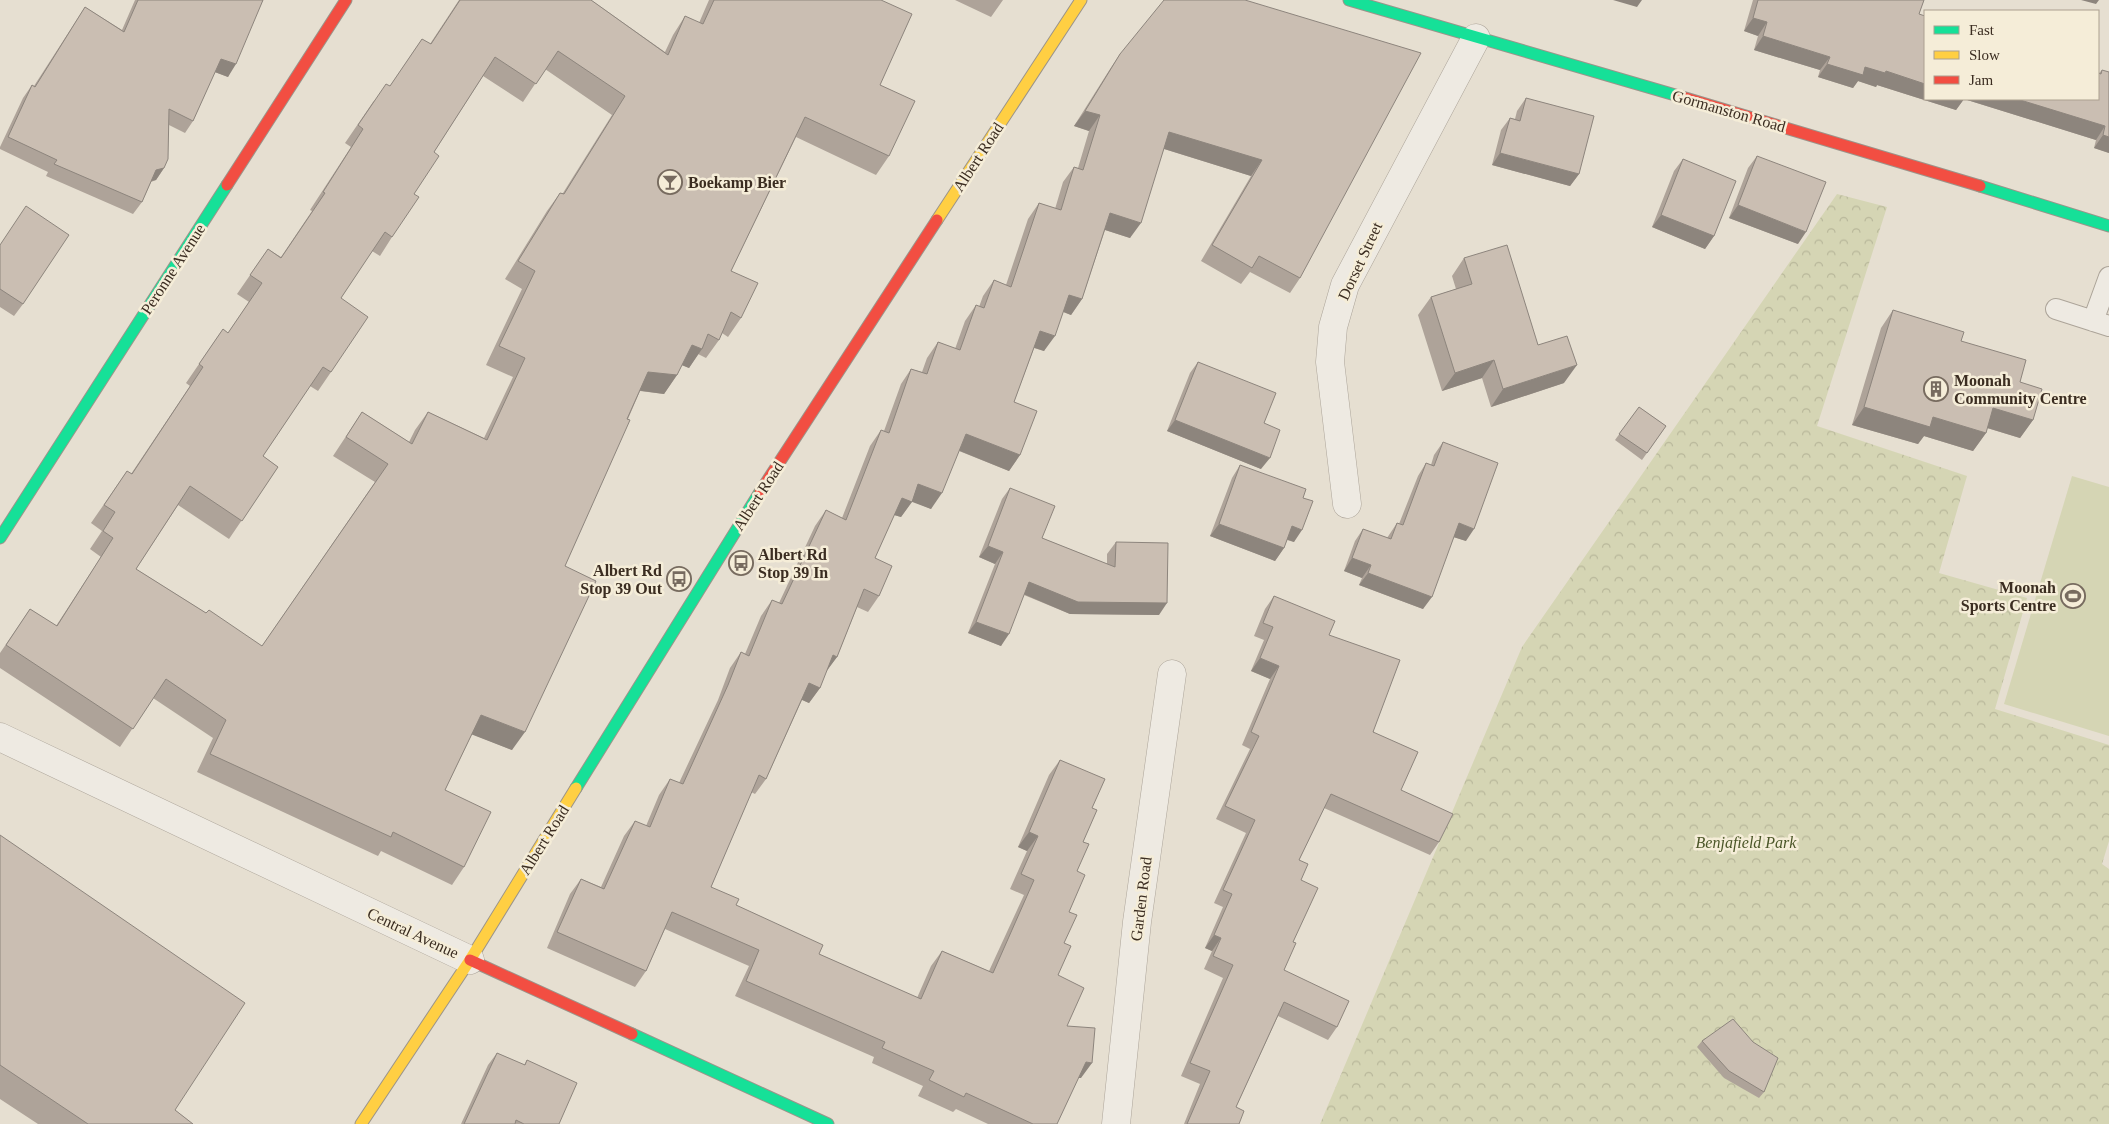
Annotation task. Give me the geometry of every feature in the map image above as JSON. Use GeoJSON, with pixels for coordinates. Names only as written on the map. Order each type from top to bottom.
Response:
{"type":"FeatureCollection","features":[{"type":"Feature","properties":{"kind":"street","name":"Peronne Avenue"},"geometry":{"type":"LineString","coordinates":[[0,538],[346,0]]}},
{"type":"Feature","properties":{"kind":"street","name":"Albert Road"},"geometry":{"type":"LineString","coordinates":[[362,1124],[470,960],[731,537],[1081,0]]}},
{"type":"Feature","properties":{"kind":"street","name":"Gormanston Road"},"geometry":{"type":"LineString","coordinates":[[1349,0],[1856,148],[2109,226]]}},
{"type":"Feature","properties":{"kind":"street","name":"Dorset Street"},"geometry":{"type":"LineString","coordinates":[[1346,504],[1330,362],[1333,327],[1345,285],[1476,38]]}},
{"type":"Feature","properties":{"kind":"street","name":"Garden Road"},"geometry":{"type":"LineString","coordinates":[[1116,1124],[1137,922],[1172,674]]}},
{"type":"Feature","properties":{"kind":"street","name":"Central Avenue"},"geometry":{"type":"LineString","coordinates":[[0,737],[470,960],[828,1124]]}},
{"type":"Feature","properties":{"kind":"lane"},"geometry":{"type":"LineString","coordinates":[[2056,309],[2101,324],[2109,277]]}},
{"type":"Feature","properties":{"kind":"green space","name":"Benjafield Park"},"geometry":{"type":"Polygon","coordinates":[[[1837,194],[1887,207],[1817,426],[1967,476],[1939,573],[2027,598],[1995,709],[2109,745],[2109,841],[2102,864],[2109,869],[2109,1124],[1320,1124],[1522,647],[1837,194]]]}},
{"type":"Feature","properties":{"kind":"green space","name":"Moonah Sports Centre"},"geometry":{"type":"Polygon","coordinates":[[[2072,476],[2109,487],[2109,736],[2004,704],[2072,476]]]}},
{"type":"Feature","properties":{"kind":"building"},"geometry":{"type":"Polygon","coordinates":[[[138,0],[263,0],[236,64],[221,59],[193,121],[169,109],[168,159],[164,168],[156,170],[142,202],[54,164],[57,160],[8,137],[32,85],[35,87],[85,7],[124,32],[138,0]]]}},
{"type":"Feature","properties":{"kind":"building"},"geometry":{"type":"Polygon","coordinates":[[[460,0],[591,0],[668,55],[685,16],[703,24],[714,0],[881,0],[912,14],[880,85],[915,101],[889,156],[805,117],[731,271],[758,283],[741,318],[731,312],[719,340],[708,334],[702,349],[692,345],[677,375],[648,372],[627,419],[630,420],[565,566],[596,581],[525,732],[481,715],[445,790],[491,812],[464,867],[393,832],[391,837],[210,754],[226,720],[166,679],[133,729],[6,645],[30,609],[57,626],[113,538],[103,531],[115,512],[104,505],[127,471],[132,474],[203,367],[199,364],[223,329],[228,333],[262,283],[250,275],[268,249],[281,258],[325,193],[323,192],[363,129],[358,125],[386,84],[390,86],[422,39],[431,44],[460,0]],[[558,51],[536,84],[495,57],[434,152],[439,156],[414,194],[419,197],[392,237],[385,232],[341,298],[368,317],[331,372],[323,367],[263,456],[278,467],[242,521],[190,486],[136,569],[206,613],[209,610],[262,646],[388,464],[346,437],[362,412],[412,444],[428,412],[487,440],[525,358],[499,346],[535,271],[518,261],[560,193],[564,194],[625,96],[558,51]]]}},
{"type":"Feature","properties":{"kind":"building"},"geometry":{"type":"Polygon","coordinates":[[[1164,0],[1245,0],[1421,53],[1300,278],[1259,256],[1252,268],[1212,245],[1262,160],[1169,132],[1141,223],[1110,213],[1082,299],[1069,295],[1055,336],[1040,331],[1014,402],[1037,411],[1020,455],[966,434],[942,493],[918,484],[912,502],[902,498],[875,558],[892,566],[879,596],[864,589],[837,657],[833,655],[820,688],[809,683],[766,779],[759,775],[711,887],[739,899],[736,905],[823,945],[819,954],[921,999],[942,951],[993,973],[1034,880],[1021,874],[1038,836],[1029,832],[1060,760],[1105,779],[1092,808],[1097,810],[1083,842],[1089,844],[1077,871],[1085,875],[1069,912],[1077,915],[1064,943],[1071,946],[1058,975],[1084,988],[1067,1026],[1095,1028],[1092,1063],[1086,1062],[1057,1124],[1033,1124],[966,1093],[964,1097],[929,1080],[934,1071],[882,1048],[885,1042],[746,981],[759,950],[672,912],[646,971],[557,932],[581,879],[604,889],[635,821],[650,827],[670,779],[683,784],[741,652],[749,656],[772,600],[782,604],[826,510],[846,520],[881,430],[889,433],[911,369],[927,374],[938,342],[960,350],[976,305],[984,308],[994,280],[1011,287],[1039,203],[1061,210],[1074,167],[1083,170],[1100,115],[1085,111],[1120,54],[1164,0]]]}},
{"type":"Feature","properties":{"kind":"building"},"geometry":{"type":"Polygon","coordinates":[[[1758,0],[1924,0],[1919,14],[1924,16],[1924,84],[1886,71],[1885,73],[1865,67],[1863,75],[1827,64],[1830,57],[1763,36],[1767,22],[1753,18],[1758,0]]]}},
{"type":"Feature","properties":{"kind":"building"},"geometry":{"type":"Polygon","coordinates":[[[2102,70],[2109,72],[2109,137],[2103,135],[2105,126],[2020,100],[2099,100],[2099,73],[2101,74],[2102,70]]]}},
{"type":"Feature","properties":{"kind":"building"},"geometry":{"type":"Polygon","coordinates":[[[1526,98],[1594,116],[1579,174],[1500,153],[1510,118],[1520,121],[1526,98]]]}},
{"type":"Feature","properties":{"kind":"building"},"geometry":{"type":"Polygon","coordinates":[[[1757,156],[1826,182],[1806,232],[1738,205],[1757,156]]]}},
{"type":"Feature","properties":{"kind":"building"},"geometry":{"type":"Polygon","coordinates":[[[1683,159],[1736,181],[1714,236],[1661,215],[1683,159]]]}},
{"type":"Feature","properties":{"kind":"building"},"geometry":{"type":"Polygon","coordinates":[[[26,206],[69,235],[23,304],[0,289],[0,245],[26,206]]]}},
{"type":"Feature","properties":{"kind":"building"},"geometry":{"type":"Polygon","coordinates":[[[1507,245],[1538,345],[1567,336],[1577,365],[1503,389],[1494,360],[1455,373],[1431,297],[1472,284],[1464,258],[1507,245]]]}},
{"type":"Feature","properties":{"kind":"building","name":"Moonah Community Centre"},"geometry":{"type":"Polygon","coordinates":[[[1893,310],[1964,332],[1961,341],[2026,360],[2020,382],[2042,389],[2033,420],[1993,408],[1986,433],[1933,417],[1930,427],[1864,407],[1893,310]]]}},
{"type":"Feature","properties":{"kind":"building"},"geometry":{"type":"Polygon","coordinates":[[[1198,362],[1276,393],[1264,423],[1280,430],[1270,458],[1175,420],[1198,362]]]}},
{"type":"Feature","properties":{"kind":"building"},"geometry":{"type":"Polygon","coordinates":[[[1639,407],[1666,426],[1647,453],[1619,434],[1639,407]]]}},
{"type":"Feature","properties":{"kind":"building"},"geometry":{"type":"Polygon","coordinates":[[[1443,442],[1498,463],[1474,529],[1459,523],[1432,597],[1368,573],[1371,565],[1352,558],[1363,529],[1391,539],[1397,523],[1403,525],[1426,463],[1434,466],[1443,442]]]}},
{"type":"Feature","properties":{"kind":"building"},"geometry":{"type":"Polygon","coordinates":[[[1240,465],[1306,489],[1303,498],[1313,501],[1302,530],[1292,526],[1284,548],[1219,524],[1240,465]]]}},
{"type":"Feature","properties":{"kind":"building"},"geometry":{"type":"Polygon","coordinates":[[[1010,488],[1055,506],[1042,538],[1115,567],[1116,542],[1168,543],[1167,603],[1078,602],[1029,582],[1009,634],[976,622],[1003,552],[988,546],[1010,488]]]}},
{"type":"Feature","properties":{"kind":"building"},"geometry":{"type":"Polygon","coordinates":[[[1274,596],[1335,621],[1329,635],[1400,660],[1373,732],[1418,752],[1401,790],[1453,814],[1439,842],[1331,794],[1299,860],[1308,864],[1301,880],[1318,888],[1293,942],[1296,943],[1284,970],[1349,1001],[1337,1027],[1284,1002],[1236,1107],[1244,1111],[1239,1124],[1187,1124],[1210,1071],[1190,1063],[1233,965],[1213,956],[1221,938],[1214,935],[1232,894],[1223,890],[1255,820],[1225,806],[1259,736],[1251,732],[1279,666],[1260,658],[1273,627],[1263,623],[1274,596]]]}},
{"type":"Feature","properties":{"kind":"building"},"geometry":{"type":"Polygon","coordinates":[[[0,835],[245,1003],[175,1110],[193,1124],[88,1124],[0,1065],[0,835]]]}},
{"type":"Feature","properties":{"kind":"building"},"geometry":{"type":"Polygon","coordinates":[[[1733,1019],[1753,1042],[1778,1058],[1764,1092],[1729,1071],[1702,1041],[1733,1019]]]}},
{"type":"Feature","properties":{"kind":"building"},"geometry":{"type":"Polygon","coordinates":[[[497,1053],[525,1065],[527,1060],[577,1083],[559,1124],[524,1124],[516,1120],[515,1124],[464,1124],[497,1053]]]}},
{"type":"Feature","properties":{"kind":"traffic: fast"},"geometry":{"type":"LineString","coordinates":[[1349,0],[1682,97]]}},
{"type":"Feature","properties":{"kind":"traffic: fast"},"geometry":{"type":"LineString","coordinates":[[0,538],[227,185]]}},
{"type":"Feature","properties":{"kind":"traffic: fast"},"geometry":{"type":"LineString","coordinates":[[1980,186],[2109,226]]}},
{"type":"Feature","properties":{"kind":"traffic: fast"},"geometry":{"type":"LineString","coordinates":[[576,788],[760,492]]}},
{"type":"Feature","properties":{"kind":"traffic: fast"},"geometry":{"type":"LineString","coordinates":[[632,1034],[828,1124]]}},
{"type":"Feature","properties":{"kind":"traffic: slow"},"geometry":{"type":"LineString","coordinates":[[937,220],[1081,0]]}},
{"type":"Feature","properties":{"kind":"traffic: slow"},"geometry":{"type":"LineString","coordinates":[[361,1124],[470,960],[576,788]]}},
{"type":"Feature","properties":{"kind":"traffic: jam"},"geometry":{"type":"LineString","coordinates":[[227,185],[346,0]]}},
{"type":"Feature","properties":{"kind":"traffic: jam"},"geometry":{"type":"LineString","coordinates":[[1682,97],[1980,186]]}},
{"type":"Feature","properties":{"kind":"traffic: jam"},"geometry":{"type":"LineString","coordinates":[[760,492],[937,220]]}},
{"type":"Feature","properties":{"kind":"traffic: jam"},"geometry":{"type":"LineString","coordinates":[[470,960],[632,1034]]}},
{"type":"Feature","properties":{"kind":"place","name":"Boekamp Bier"},"geometry":{"type":"Point","coordinates":[670,182]}},
{"type":"Feature","properties":{"kind":"place","name":"Moonah Community Centre"},"geometry":{"type":"Point","coordinates":[1936,389]}},
{"type":"Feature","properties":{"kind":"place","name":"Albert Rd Stop 39 In"},"geometry":{"type":"Point","coordinates":[741,563]}},
{"type":"Feature","properties":{"kind":"place","name":"Albert Rd Stop 39 Out"},"geometry":{"type":"Point","coordinates":[679,579]}},
{"type":"Feature","properties":{"kind":"place","name":"Moonah Sports Centre"},"geometry":{"type":"Point","coordinates":[2073,596]}}]}
